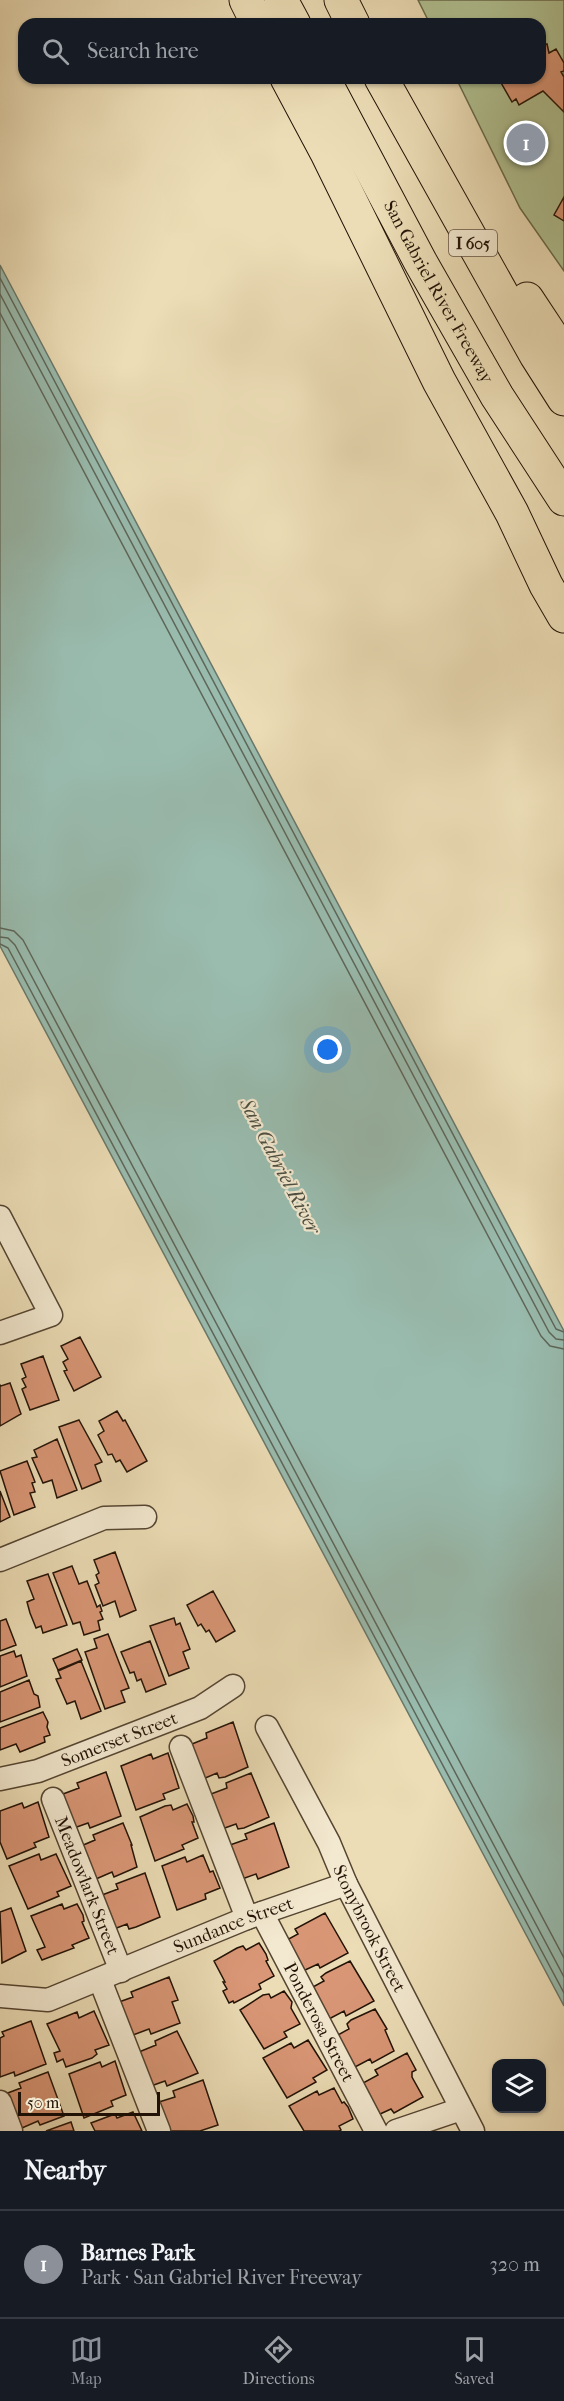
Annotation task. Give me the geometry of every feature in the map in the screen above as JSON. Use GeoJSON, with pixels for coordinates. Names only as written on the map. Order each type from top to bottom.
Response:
{"type":"FeatureCollection","features":[{"type":"Feature","properties":{"kind":"highway"},"geometry":{"type":"LineString","coordinates":[[246,0],[255,18]]}},
{"type":"Feature","properties":{"kind":"highway"},"geometry":{"type":"LineString","coordinates":[[281,0],[291,18]]}},
{"type":"Feature","properties":{"kind":"highway"},"geometry":{"type":"LineString","coordinates":[[341,0],[350,18]]}},
{"type":"Feature","properties":{"kind":"highway"},"geometry":{"type":"LineString","coordinates":[[290,84],[440,381],[512,513],[546,585],[564,616]]}},
{"type":"Feature","properties":{"kind":"highway","name":"San Gabriel River Freeway"},"geometry":{"type":"LineString","coordinates":[[325,84],[421,263],[497,396],[564,499]]}},
{"type":"Feature","properties":{"kind":"highway"},"geometry":{"type":"LineString","coordinates":[[384,84],[564,354]]}},
{"type":"Feature","properties":{"kind":"highway","name":"I 605"},"geometry":{"type":"LineString","coordinates":[[384,84],[536,355],[564,399]]}},
{"type":"Feature","properties":{"kind":"highway"},"geometry":{"type":"LineString","coordinates":[[512,513],[564,588]]}},
{"type":"Feature","properties":{"kind":"street"},"geometry":{"type":"LineString","coordinates":[[0,1217],[51,1315],[0,1333]]}},
{"type":"Feature","properties":{"kind":"street"},"geometry":{"type":"LineString","coordinates":[[0,1560],[104,1518],[145,1517]]}},
{"type":"Feature","properties":{"kind":"street","name":"Somerset Street"},"geometry":{"type":"LineString","coordinates":[[0,1779],[39,1771],[200,1708],[233,1686]]}},
{"type":"Feature","properties":{"kind":"street","name":"Stonybrook Street"},"geometry":{"type":"LineString","coordinates":[[267,1727],[329,1844],[346,1884],[473,2131]]}},
{"type":"Feature","properties":{"kind":"street","name":"Ponderosa Street"},"geometry":{"type":"LineString","coordinates":[[181,1747],[254,1916],[376,2131]]}},
{"type":"Feature","properties":{"kind":"street","name":"Meadowlark Street"},"geometry":{"type":"LineString","coordinates":[[53,1798],[159,2131]]}},
{"type":"Feature","properties":{"kind":"street","name":"Sundance Street"},"geometry":{"type":"LineString","coordinates":[[0,1996],[48,2000],[254,1916],[346,1884]]}},
{"type":"Feature","properties":{"kind":"street"},"geometry":{"type":"LineString","coordinates":[[0,2102],[11,2131]]}},
{"type":"Feature","properties":{"kind":"street"},"geometry":{"type":"LineString","coordinates":[[396,2131],[461,2109]]}},
{"type":"Feature","properties":{"kind":"green space"},"geometry":{"type":"Polygon","coordinates":[[[418,0],[564,0],[564,271],[520,208],[459,84],[546,84],[546,18],[427,18],[418,0]]]}},
{"type":"Feature","properties":{"kind":"water","name":"San Gabriel River"},"geometry":{"type":"Polygon","coordinates":[[[0,265],[564,1331],[564,2006],[0,946],[0,265]]]}},
{"type":"Feature","properties":{"kind":"building"},"geometry":{"type":"Polygon","coordinates":[[[546,44],[549,53],[556,49],[564,63],[564,71],[561,72],[564,77],[564,112],[543,91],[519,105],[516,99],[512,102],[502,84],[546,84],[546,44]]]}},
{"type":"Feature","properties":{"kind":"building"},"geometry":{"type":"Polygon","coordinates":[[[522,132],[531,143],[522,151],[513,141],[522,132]]]}},
{"type":"Feature","properties":{"kind":"building"},"geometry":{"type":"Polygon","coordinates":[[[564,197],[564,221],[554,215],[564,197]]]}},
{"type":"Feature","properties":{"kind":"building"},"geometry":{"type":"Polygon","coordinates":[[[80,1337],[101,1377],[74,1391],[64,1371],[67,1370],[63,1362],[68,1359],[61,1346],[80,1337]]]}},
{"type":"Feature","properties":{"kind":"building"},"geometry":{"type":"Polygon","coordinates":[[[43,1356],[59,1400],[30,1410],[22,1389],[26,1387],[22,1379],[26,1377],[21,1364],[43,1356]]]}},
{"type":"Feature","properties":{"kind":"building"},"geometry":{"type":"Polygon","coordinates":[[[10,1383],[21,1414],[0,1426],[0,1385],[10,1383]]]}},
{"type":"Feature","properties":{"kind":"building"},"geometry":{"type":"Polygon","coordinates":[[[117,1411],[123,1421],[125,1420],[147,1461],[127,1472],[120,1460],[116,1462],[112,1454],[108,1455],[98,1435],[104,1431],[99,1421],[117,1411]]]}},
{"type":"Feature","properties":{"kind":"building"},"geometry":{"type":"Polygon","coordinates":[[[79,1420],[102,1462],[95,1465],[101,1481],[82,1489],[59,1427],[79,1420]]]}},
{"type":"Feature","properties":{"kind":"building"},"geometry":{"type":"Polygon","coordinates":[[[57,1439],[77,1490],[57,1498],[52,1480],[43,1483],[32,1458],[37,1457],[34,1450],[57,1439]]]}},
{"type":"Feature","properties":{"kind":"building"},"geometry":{"type":"Polygon","coordinates":[[[27,1461],[35,1482],[32,1483],[35,1492],[30,1493],[35,1507],[14,1515],[0,1471],[27,1461]]]}},
{"type":"Feature","properties":{"kind":"building"},"geometry":{"type":"Polygon","coordinates":[[[0,1491],[10,1517],[0,1522],[0,1491]]]}},
{"type":"Feature","properties":{"kind":"building"},"geometry":{"type":"Polygon","coordinates":[[[115,1552],[136,1610],[120,1617],[115,1601],[103,1606],[95,1585],[99,1583],[96,1575],[99,1573],[94,1560],[115,1552]]]}},
{"type":"Feature","properties":{"kind":"building"},"geometry":{"type":"Polygon","coordinates":[[[72,1566],[79,1584],[87,1581],[97,1607],[100,1605],[102,1611],[100,1612],[103,1619],[98,1621],[100,1630],[84,1635],[80,1622],[73,1624],[53,1573],[72,1566]]]}},
{"type":"Feature","properties":{"kind":"building"},"geometry":{"type":"Polygon","coordinates":[[[48,1574],[67,1625],[43,1633],[41,1626],[36,1628],[30,1613],[27,1602],[34,1599],[27,1581],[48,1574]]]}},
{"type":"Feature","properties":{"kind":"building"},"geometry":{"type":"Polygon","coordinates":[[[213,1591],[235,1631],[216,1642],[209,1630],[206,1632],[201,1624],[198,1626],[187,1605],[213,1591]]]}},
{"type":"Feature","properties":{"kind":"building"},"geometry":{"type":"Polygon","coordinates":[[[174,1618],[176,1625],[180,1623],[190,1649],[183,1652],[189,1668],[169,1676],[150,1626],[174,1618]]]}},
{"type":"Feature","properties":{"kind":"building"},"geometry":{"type":"Polygon","coordinates":[[[6,1619],[16,1645],[0,1651],[0,1621],[6,1619]]]}},
{"type":"Feature","properties":{"kind":"building"},"geometry":{"type":"Polygon","coordinates":[[[108,1634],[129,1688],[121,1691],[125,1702],[105,1709],[85,1652],[97,1648],[94,1639],[108,1634]]]}},
{"type":"Feature","properties":{"kind":"building"},"geometry":{"type":"Polygon","coordinates":[[[150,1641],[166,1684],[146,1692],[141,1679],[137,1681],[134,1672],[130,1673],[121,1652],[150,1641]]]}},
{"type":"Feature","properties":{"kind":"building"},"geometry":{"type":"Polygon","coordinates":[[[77,1649],[82,1660],[58,1670],[53,1659],[77,1649]]]}},
{"type":"Feature","properties":{"kind":"building"},"geometry":{"type":"Polygon","coordinates":[[[14,1651],[16,1657],[21,1655],[27,1676],[0,1687],[0,1656],[14,1651]]]}},
{"type":"Feature","properties":{"kind":"building"},"geometry":{"type":"Polygon","coordinates":[[[81,1661],[101,1711],[81,1719],[75,1701],[67,1704],[56,1679],[61,1678],[58,1671],[81,1661]]]}},
{"type":"Feature","properties":{"kind":"building"},"geometry":{"type":"Polygon","coordinates":[[[29,1680],[34,1694],[38,1696],[40,1707],[0,1722],[0,1692],[29,1680]]]}},
{"type":"Feature","properties":{"kind":"building"},"geometry":{"type":"Polygon","coordinates":[[[43,1712],[48,1722],[50,1735],[44,1737],[45,1742],[20,1752],[16,1744],[0,1750],[0,1728],[43,1712]]]}},
{"type":"Feature","properties":{"kind":"building"},"geometry":{"type":"Polygon","coordinates":[[[233,1722],[248,1767],[225,1777],[219,1778],[217,1773],[203,1779],[192,1744],[207,1738],[206,1733],[233,1722]]]}},
{"type":"Feature","properties":{"kind":"building"},"geometry":{"type":"Polygon","coordinates":[[[168,1753],[179,1788],[163,1794],[165,1799],[136,1810],[121,1766],[151,1754],[153,1759],[168,1753]]]}},
{"type":"Feature","properties":{"kind":"building"},"geometry":{"type":"Polygon","coordinates":[[[106,1772],[121,1816],[90,1828],[88,1823],[74,1828],[63,1794],[79,1788],[77,1783],[106,1772]]]}},
{"type":"Feature","properties":{"kind":"building"},"geometry":{"type":"Polygon","coordinates":[[[251,1773],[269,1817],[244,1828],[238,1829],[236,1824],[222,1829],[211,1794],[227,1788],[226,1783],[251,1773]]]}},
{"type":"Feature","properties":{"kind":"building"},"geometry":{"type":"Polygon","coordinates":[[[38,1802],[49,1837],[34,1843],[36,1847],[7,1859],[0,1842],[0,1811],[22,1803],[24,1808],[38,1802]]]}},
{"type":"Feature","properties":{"kind":"building"},"geometry":{"type":"Polygon","coordinates":[[[187,1804],[193,1816],[194,1822],[192,1822],[198,1838],[182,1845],[184,1849],[155,1861],[140,1817],[165,1806],[171,1805],[173,1810],[187,1804]]]}},
{"type":"Feature","properties":{"kind":"building"},"geometry":{"type":"Polygon","coordinates":[[[123,1823],[132,1845],[137,1867],[114,1877],[112,1872],[96,1879],[81,1846],[95,1840],[93,1835],[123,1823]]]}},
{"type":"Feature","properties":{"kind":"building"},"geometry":{"type":"Polygon","coordinates":[[[274,1823],[289,1867],[258,1879],[256,1874],[242,1879],[230,1845],[247,1839],[245,1834],[274,1823]]]}},
{"type":"Feature","properties":{"kind":"building"},"geometry":{"type":"Polygon","coordinates":[[[39,1854],[41,1860],[56,1854],[71,1886],[57,1892],[59,1896],[28,1909],[9,1866],[39,1854]]]}},
{"type":"Feature","properties":{"kind":"building"},"geometry":{"type":"Polygon","coordinates":[[[203,1855],[220,1888],[205,1894],[206,1899],[177,1910],[162,1866],[185,1857],[187,1862],[203,1855]]]}},
{"type":"Feature","properties":{"kind":"building"},"geometry":{"type":"Polygon","coordinates":[[[145,1873],[160,1917],[129,1929],[127,1924],[114,1929],[102,1895],[118,1889],[116,1884],[145,1873]]]}},
{"type":"Feature","properties":{"kind":"building"},"geometry":{"type":"Polygon","coordinates":[[[62,1904],[64,1909],[77,1904],[83,1915],[84,1921],[82,1922],[89,1938],[72,1945],[74,1948],[42,1960],[37,1950],[45,1947],[31,1916],[62,1904]]]}},
{"type":"Feature","properties":{"kind":"building"},"geometry":{"type":"Polygon","coordinates":[[[11,1908],[26,1951],[2,1963],[0,1912],[11,1908]]]}},
{"type":"Feature","properties":{"kind":"building"},"geometry":{"type":"Polygon","coordinates":[[[325,1913],[348,1953],[320,1968],[318,1964],[303,1971],[285,1941],[298,1934],[295,1929],[325,1913]]]}},
{"type":"Feature","properties":{"kind":"building"},"geometry":{"type":"Polygon","coordinates":[[[259,1943],[266,1954],[268,1960],[266,1961],[274,1976],[259,1984],[261,1989],[234,2003],[233,2001],[229,2003],[223,1991],[227,1989],[223,1982],[225,1982],[214,1961],[237,1948],[243,1946],[246,1950],[259,1943]]]}},
{"type":"Feature","properties":{"kind":"building"},"geometry":{"type":"Polygon","coordinates":[[[350,1961],[374,2001],[346,2016],[344,2011],[329,2019],[311,1988],[324,1981],[321,1977],[326,1973],[350,1961]]]}},
{"type":"Feature","properties":{"kind":"building"},"geometry":{"type":"Polygon","coordinates":[[[169,1977],[178,2000],[172,2002],[180,2023],[151,2034],[149,2029],[133,2035],[119,2002],[133,1997],[131,1992],[169,1977]]]}},
{"type":"Feature","properties":{"kind":"building"},"geometry":{"type":"Polygon","coordinates":[[[284,1991],[292,2002],[291,2008],[300,2024],[284,2032],[287,2037],[264,2049],[240,2010],[263,1995],[269,1994],[271,1998],[284,1991]]]}},
{"type":"Feature","properties":{"kind":"building"},"geometry":{"type":"Polygon","coordinates":[[[375,2009],[387,2029],[385,2030],[394,2051],[372,2063],[370,2059],[355,2067],[336,2036],[349,2029],[347,2024],[351,2020],[375,2009]]]}},
{"type":"Feature","properties":{"kind":"building"},"geometry":{"type":"Polygon","coordinates":[[[94,2011],[109,2045],[95,2050],[97,2054],[92,2058],[66,2067],[63,2059],[57,2062],[54,2053],[60,2051],[47,2024],[77,2012],[79,2018],[94,2011]]]}},
{"type":"Feature","properties":{"kind":"building"},"geometry":{"type":"Polygon","coordinates":[[[31,2021],[46,2064],[15,2076],[14,2072],[0,2077],[0,2038],[4,2036],[2,2032],[31,2021]]]}},
{"type":"Feature","properties":{"kind":"building"},"geometry":{"type":"Polygon","coordinates":[[[177,2031],[198,2073],[167,2086],[165,2081],[151,2086],[139,2052],[156,2045],[155,2041],[177,2031]]]}},
{"type":"Feature","properties":{"kind":"building"},"geometry":{"type":"Polygon","coordinates":[[[308,2040],[327,2070],[313,2078],[316,2082],[287,2098],[263,2058],[291,2043],[294,2048],[308,2040]]]}},
{"type":"Feature","properties":{"kind":"building"},"geometry":{"type":"Polygon","coordinates":[[[407,2053],[416,2070],[412,2072],[412,2077],[423,2097],[394,2113],[391,2109],[378,2115],[363,2083],[378,2075],[375,2070],[407,2053]]]}},
{"type":"Feature","properties":{"kind":"building"},"geometry":{"type":"Polygon","coordinates":[[[115,2061],[126,2095],[111,2101],[113,2106],[84,2118],[69,2074],[100,2062],[102,2067],[115,2061]]]}},
{"type":"Feature","properties":{"kind":"building"},"geometry":{"type":"Polygon","coordinates":[[[48,2072],[64,2116],[40,2125],[38,2121],[22,2128],[5,2094],[21,2088],[19,2083],[48,2072]]]}},
{"type":"Feature","properties":{"kind":"building"},"geometry":{"type":"Polygon","coordinates":[[[203,2080],[218,2125],[200,2131],[168,2131],[159,2102],[175,2097],[173,2091],[203,2080]]]}},
{"type":"Feature","properties":{"kind":"building"},"geometry":{"type":"Polygon","coordinates":[[[334,2088],[342,2103],[344,2102],[348,2107],[353,2119],[339,2126],[341,2130],[339,2131],[304,2131],[289,2106],[317,2091],[319,2095],[334,2088]]]}},
{"type":"Feature","properties":{"kind":"building"},"geometry":{"type":"Polygon","coordinates":[[[133,2112],[142,2131],[95,2131],[91,2123],[115,2114],[117,2118],[133,2112]]]}},
{"type":"Feature","properties":{"kind":"building"},"geometry":{"type":"Polygon","coordinates":[[[71,2122],[74,2131],[46,2131],[71,2122]]]}},
{"type":"Feature","properties":{"kind":"place","name":"Barnes Park"},"geometry":{"type":"Point","coordinates":[526,143]}}]}
